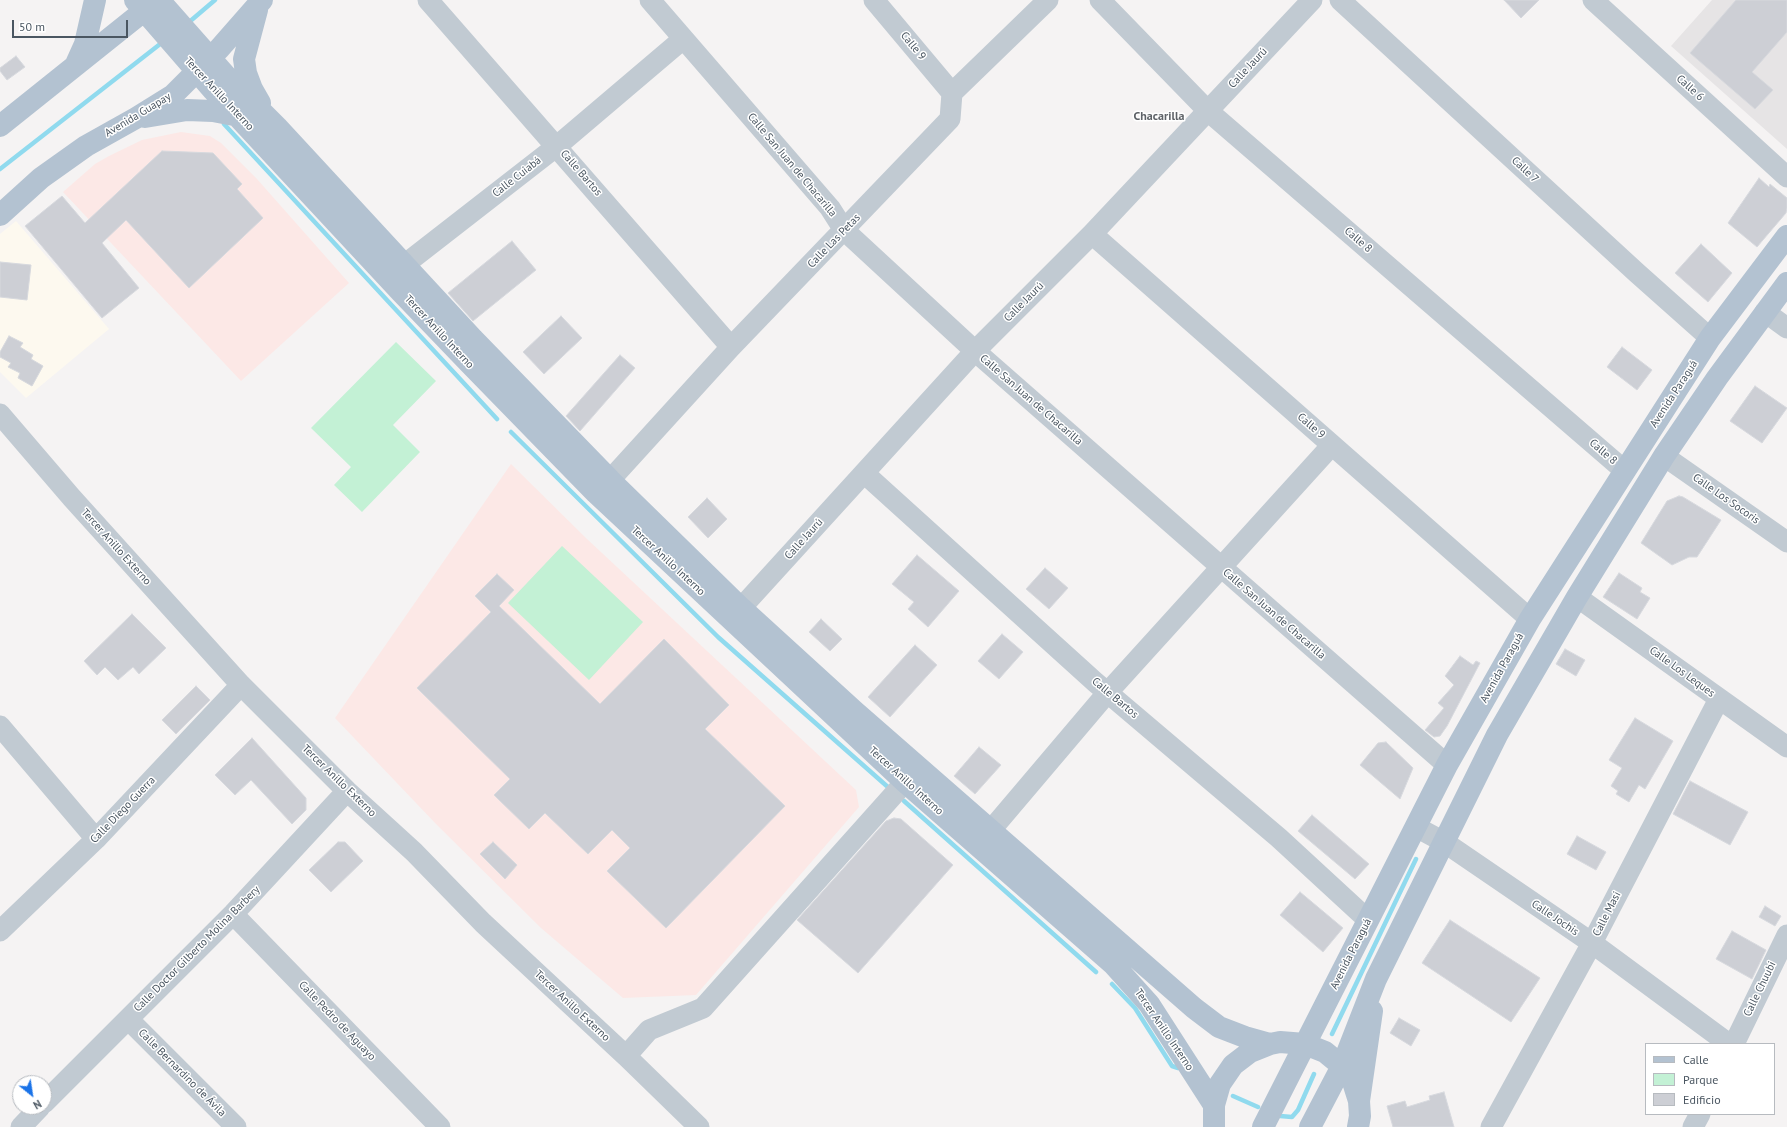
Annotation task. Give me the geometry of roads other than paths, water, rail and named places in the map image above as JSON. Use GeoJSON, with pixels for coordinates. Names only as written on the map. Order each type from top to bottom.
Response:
{"type":"FeatureCollection","features":[{"type":"Feature","properties":{"kind":"main road"},"geometry":{"type":"LineString","coordinates":[[75,65],[85,44],[95,0]]}},
{"type":"Feature","properties":{"kind":"main road"},"geometry":{"type":"LineString","coordinates":[[261,1],[247,42],[244,59],[246,73],[252,89],[277,127]]}},
{"type":"Feature","properties":{"kind":"main road","name":"Avenida Guapay"},"geometry":{"type":"LineString","coordinates":[[0,214],[41,178],[86,146],[173,95],[196,57],[261,1]]}},
{"type":"Feature","properties":{"kind":"main road"},"geometry":{"type":"LineString","coordinates":[[0,126],[75,65],[152,7]]}},
{"type":"Feature","properties":{"kind":"main road","name":"Tercer Anillo Interno"},"geometry":{"type":"LineString","coordinates":[[152,7],[196,57],[239,116],[471,366],[596,493],[905,782],[1113,964],[1149,1004],[1214,1120]]}},
{"type":"Feature","properties":{"kind":"main road","name":"Tercer Anillo Interno"},"geometry":{"type":"LineString","coordinates":[[196,57],[277,127],[404,265],[610,480],[748,614],[854,711],[1194,1008],[1219,1027],[1245,1037],[1270,1044]]}},
{"type":"Feature","properties":{"kind":"main road"},"geometry":{"type":"LineString","coordinates":[[136,118],[187,110],[213,111],[239,116]]}},
{"type":"Feature","properties":{"kind":"main road"},"geometry":{"type":"LineString","coordinates":[[276,156],[319,183],[391,262],[399,266],[404,265]]}},
{"type":"Feature","properties":{"kind":"main road","name":"Avenida Paraguá"},"geometry":{"type":"LineString","coordinates":[[1263,1127],[1447,765],[1530,619],[1710,338],[1787,236]]}},
{"type":"Feature","properties":{"kind":"main road"},"geometry":{"type":"LineString","coordinates":[[1310,1127],[1342,1066],[1376,979],[1497,735],[1577,597],[1664,456],[1717,378],[1787,283]]}},
{"type":"Feature","properties":{"kind":"main road"},"geometry":{"type":"LineString","coordinates":[[426,318],[431,314],[438,313],[444,316],[495,370],[504,377],[516,382]]}},
{"type":"Feature","properties":{"kind":"main road"},"geometry":{"type":"LineString","coordinates":[[471,366],[499,382],[518,397],[593,474],[610,480],[616,498],[741,616],[768,654]]}},
{"type":"Feature","properties":{"kind":"main road"},"geometry":{"type":"LineString","coordinates":[[748,614],[769,640],[794,666],[897,756],[904,770],[905,782],[920,782],[928,786],[978,828],[1016,864],[1052,885]]}},
{"type":"Feature","properties":{"kind":"main road"},"geometry":{"type":"LineString","coordinates":[[1361,1118],[1376,979]]}},
{"type":"Feature","properties":{"kind":"main road","name":"Tercer Anillo Interno"},"geometry":{"type":"LineString","coordinates":[[1214,1120],[1220,1084],[1233,1066],[1250,1052],[1270,1044],[1280,1042],[1305,1044],[1325,1052],[1342,1066],[1353,1082],[1361,1118]]}},
{"type":"Feature","properties":{"kind":"street","name":"Calle Bartos"},"geometry":{"type":"LineString","coordinates":[[428,0],[731,347]]}},
{"type":"Feature","properties":{"kind":"street","name":"Calle San Juan de Chacarilla"},"geometry":{"type":"LineString","coordinates":[[650,0],[830,208],[844,230],[975,351],[1221,569],[1361,688],[1447,765]]}},
{"type":"Feature","properties":{"kind":"street","name":"Calle 9"},"geometry":{"type":"LineString","coordinates":[[874,0],[952,93]]}},
{"type":"Feature","properties":{"kind":"street"},"geometry":{"type":"LineString","coordinates":[[952,93],[1048,0]]}},
{"type":"Feature","properties":{"kind":"street","name":"Calle 8"},"geometry":{"type":"LineString","coordinates":[[1100,0],[1208,110],[1625,470]]}},
{"type":"Feature","properties":{"kind":"street","name":"Calle Jaurú"},"geometry":{"type":"LineString","coordinates":[[748,614],[864,473],[975,351],[1092,234],[1312,0]]}},
{"type":"Feature","properties":{"kind":"street","name":"Calle 7"},"geometry":{"type":"LineString","coordinates":[[1340,0],[1637,273],[1710,338]]}},
{"type":"Feature","properties":{"kind":"street","name":"Calle 6"},"geometry":{"type":"LineString","coordinates":[[1593,0],[1787,177]]}},
{"type":"Feature","properties":{"kind":"street","name":"Calle Cuiabá"},"geometry":{"type":"LineString","coordinates":[[404,265],[557,146],[683,39]]}},
{"type":"Feature","properties":{"kind":"street","name":"Calle Las Petas"},"geometry":{"type":"LineString","coordinates":[[610,480],[731,347],[950,119],[952,93]]}},
{"type":"Feature","properties":{"kind":"street","name":"Calle 9"},"geometry":{"type":"LineString","coordinates":[[1092,234],[1530,619]]}},
{"type":"Feature","properties":{"kind":"street"},"geometry":{"type":"LineString","coordinates":[[1765,312],[1787,328]]}},
{"type":"Feature","properties":{"kind":"street","name":"Tercer Anillo Externo"},"geometry":{"type":"LineString","coordinates":[[0,414],[72,498],[241,685],[347,791],[414,852],[484,923],[626,1056],[699,1127]]}},
{"type":"Feature","properties":{"kind":"street"},"geometry":{"type":"LineString","coordinates":[[991,830],[1108,692],[1332,445]]}},
{"type":"Feature","properties":{"kind":"street","name":"Calle Los Socoris"},"geometry":{"type":"LineString","coordinates":[[1664,456],[1787,542]]}},
{"type":"Feature","properties":{"kind":"street","name":"Calle Bartos"},"geometry":{"type":"LineString","coordinates":[[864,473],[1108,692],[1278,838],[1368,920]]}},
{"type":"Feature","properties":{"kind":"street","name":"Calle Los Leques"},"geometry":{"type":"LineString","coordinates":[[1577,597],[1787,747]]}},
{"type":"Feature","properties":{"kind":"street","name":"Calle Diego Guerra"},"geometry":{"type":"LineString","coordinates":[[0,931],[96,839],[241,685]]}},
{"type":"Feature","properties":{"kind":"street","name":"Calle Masi"},"geometry":{"type":"LineString","coordinates":[[1491,1127],[1592,943],[1719,699]]}},
{"type":"Feature","properties":{"kind":"street"},"geometry":{"type":"LineString","coordinates":[[0,726],[96,839]]}},
{"type":"Feature","properties":{"kind":"street"},"geometry":{"type":"LineString","coordinates":[[626,1056],[649,1030],[703,1008],[905,782]]}},
{"type":"Feature","properties":{"kind":"street","name":"Calle Doctor Gilberto Molina Barbery"},"geometry":{"type":"LineString","coordinates":[[52,1095],[234,914],[347,791]]}},
{"type":"Feature","properties":{"kind":"street","name":"Calle Jochis"},"geometry":{"type":"LineString","coordinates":[[1416,827],[1444,842],[1592,943],[1728,1043]]}},
{"type":"Feature","properties":{"kind":"street","name":"Calle Pedro de Aguayo"},"geometry":{"type":"LineString","coordinates":[[234,914],[440,1127]]}},
{"type":"Feature","properties":{"kind":"street","name":"Calle Chuubi"},"geometry":{"type":"LineString","coordinates":[[1734,1043],[1787,935]]}},
{"type":"Feature","properties":{"kind":"street","name":"Calle Bernardino de Ávila"},"geometry":{"type":"LineString","coordinates":[[128,1019],[236,1127]]}},
{"type":"Feature","properties":{"kind":"street"},"geometry":{"type":"LineString","coordinates":[[1693,1127],[1699,1115]]}},
{"type":"Feature","properties":{"kind":"waterway"},"geometry":{"type":"LineString","coordinates":[[188,23],[215,0]]}},
{"type":"Feature","properties":{"kind":"waterway"},"geometry":{"type":"LineString","coordinates":[[0,169],[164,41]]}},
{"type":"Feature","properties":{"kind":"waterway"},"geometry":{"type":"LineString","coordinates":[[224,124],[497,419]]}},
{"type":"Feature","properties":{"kind":"waterway"},"geometry":{"type":"LineString","coordinates":[[511,432],[718,637],[889,788]]}},
{"type":"Feature","properties":{"kind":"waterway"},"geometry":{"type":"LineString","coordinates":[[904,801],[1096,972]]}},
{"type":"Feature","properties":{"kind":"waterway"},"geometry":{"type":"LineString","coordinates":[[1332,1034],[1416,859]]}},
{"type":"Feature","properties":{"kind":"waterway"},"geometry":{"type":"LineString","coordinates":[[1112,984],[1135,1008],[1172,1066],[1178,1068]]}},
{"type":"Feature","properties":{"kind":"waterway"},"geometry":{"type":"LineString","coordinates":[[1280,1116],[1292,1117],[1298,1110],[1314,1074]]}},
{"type":"Feature","properties":{"kind":"waterway"},"geometry":{"type":"LineString","coordinates":[[1233,1096],[1258,1107]]}},
{"type":"Feature","properties":{"kind":"district","name":"Chacarilla"},"geometry":{"type":"Point","coordinates":[1159,117]}}]}
